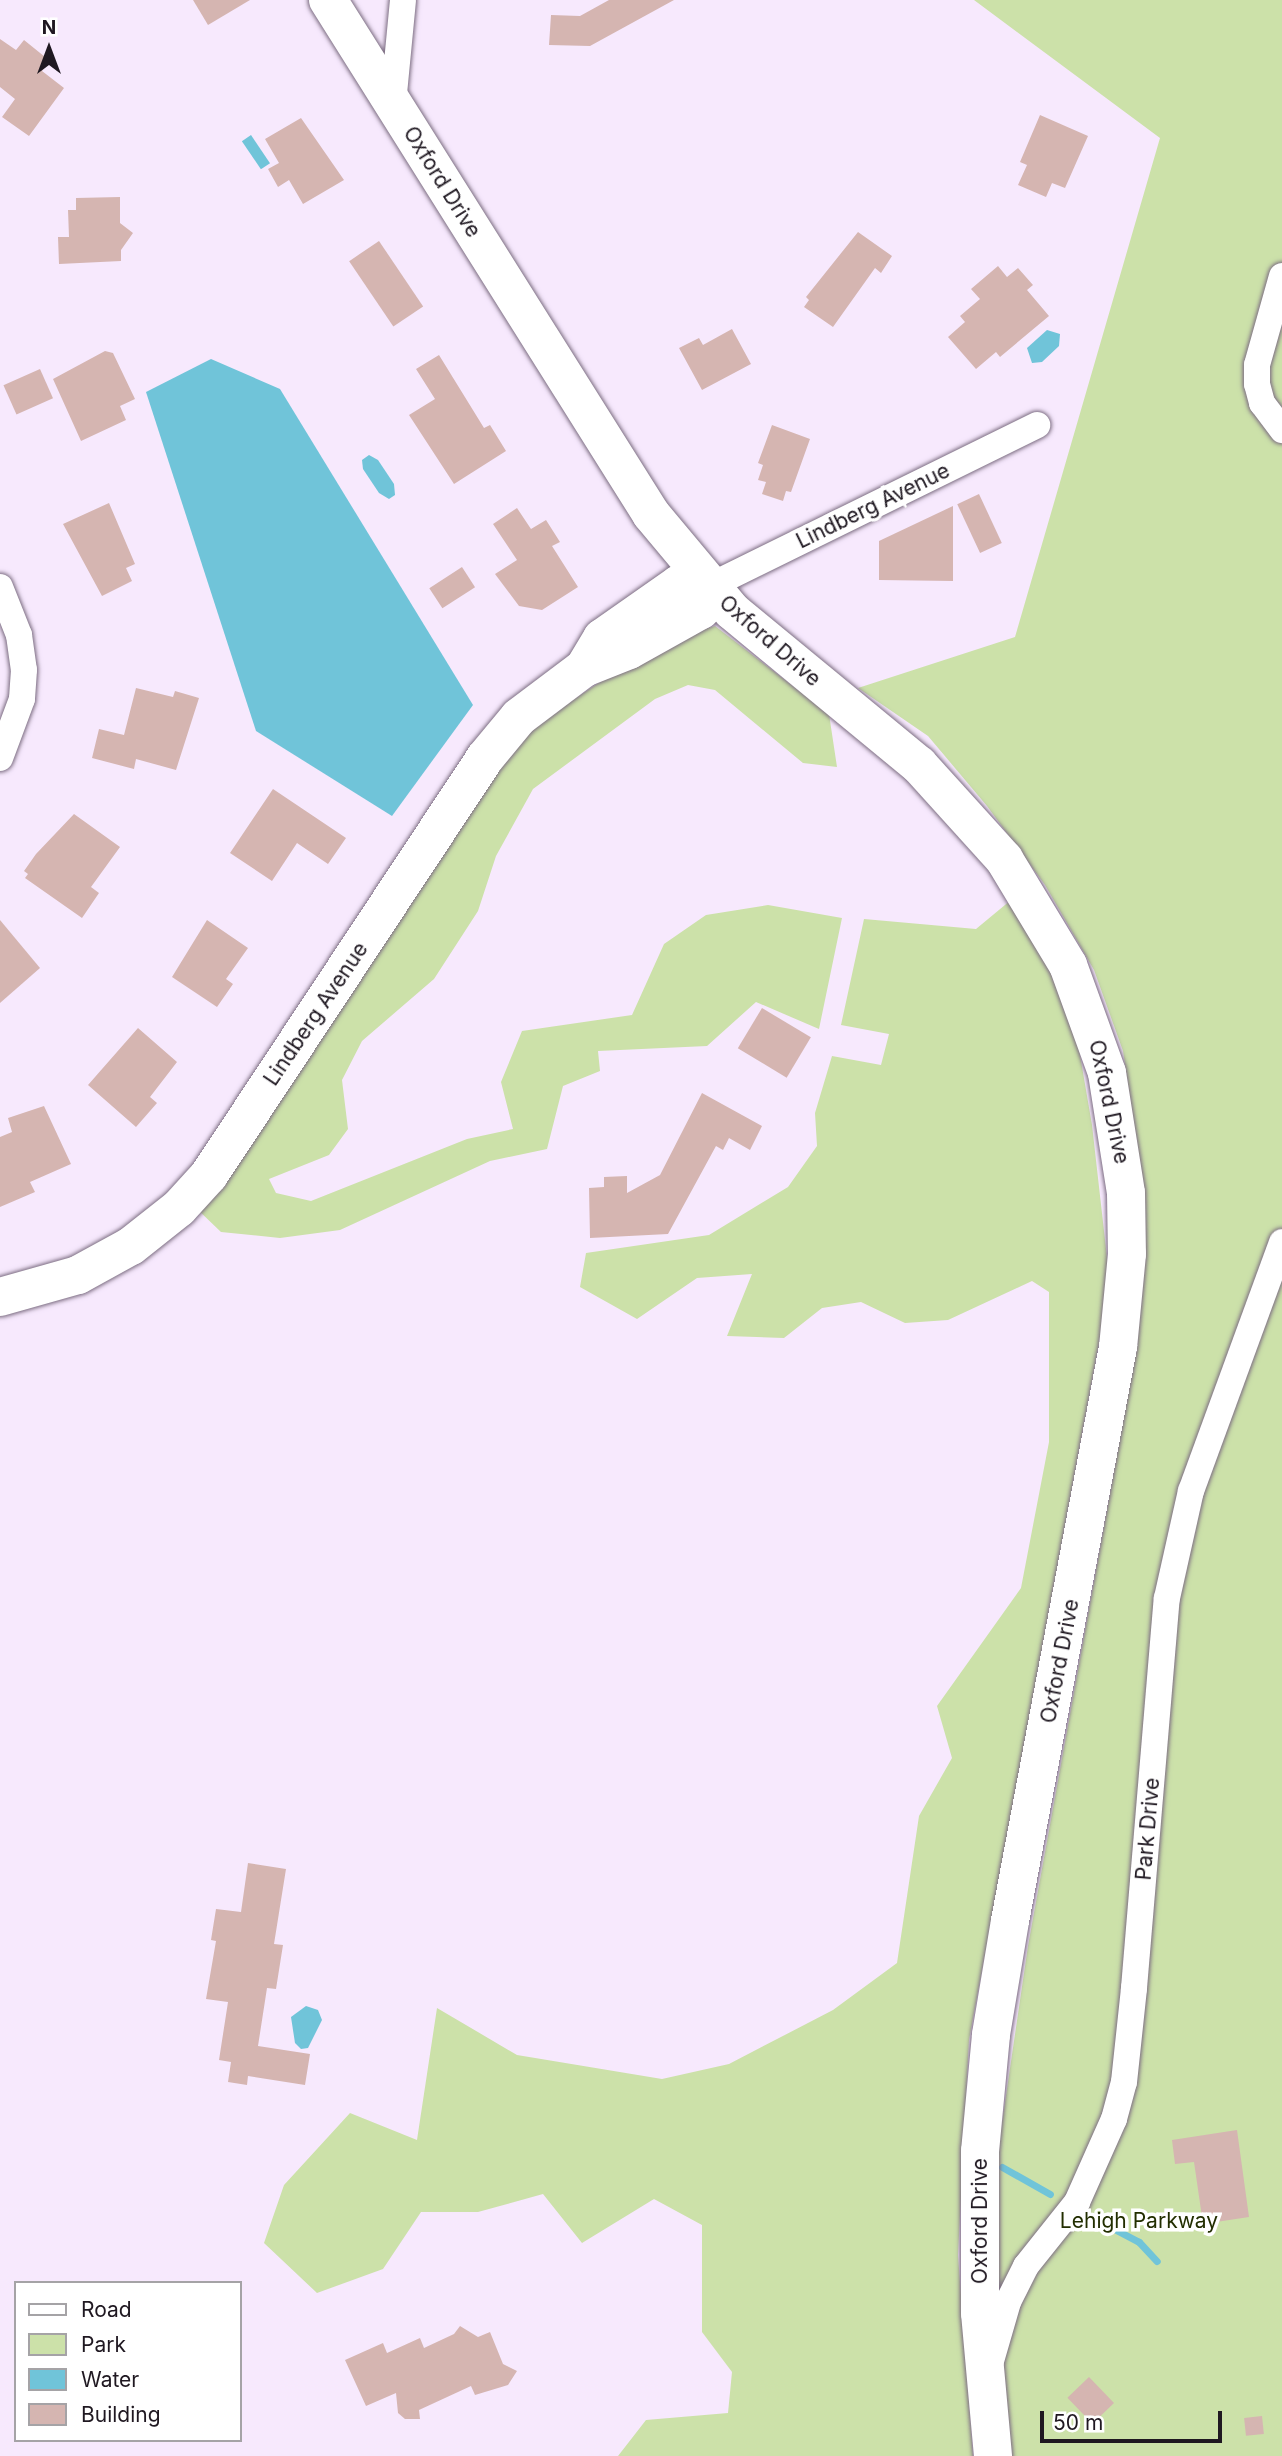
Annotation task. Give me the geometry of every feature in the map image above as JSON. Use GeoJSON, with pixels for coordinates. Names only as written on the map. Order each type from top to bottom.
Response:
{"type":"FeatureCollection","features":[{"type":"Feature","properties":{"kind":"main road","name":"Oxford Drive"},"geometry":{"type":"LineString","coordinates":[[328,0],[651,514],[708,587],[791,663],[919,765],[1004,859],[1068,965],[1107,1073],[1120,1132],[1127,1254],[1118,1347],[1010,1921],[990,2048],[978,2200],[986,2401],[993,2456]]}},
{"type":"Feature","properties":{"kind":"main road","name":"Lindberg Avenue"},"geometry":{"type":"LineString","coordinates":[[0,1297],[78,1275],[131,1246],[179,1208],[209,1175],[485,758],[519,718],[584,668],[602,638],[678,584],[708,587]]}},
{"type":"Feature","properties":{"kind":"street"},"geometry":{"type":"LineString","coordinates":[[393,103],[403,0]]}},
{"type":"Feature","properties":{"kind":"street"},"geometry":{"type":"LineString","coordinates":[[1282,276],[1257,365],[1256,384],[1262,403],[1282,430]]}},
{"type":"Feature","properties":{"kind":"street","name":"Lindberg Avenue"},"geometry":{"type":"LineString","coordinates":[[708,587],[1037,425]]}},
{"type":"Feature","properties":{"kind":"street"},"geometry":{"type":"LineString","coordinates":[[0,586],[19,635],[24,670],[22,699],[0,758]]}},
{"type":"Feature","properties":{"kind":"street","name":"Park Drive"},"geometry":{"type":"LineString","coordinates":[[986,2401],[992,2354],[1008,2302],[1026,2266],[1077,2202],[1101,2156],[1121,2094],[1167,1598],[1191,1491],[1282,1242]]}},
{"type":"Feature","properties":{"kind":"green space","name":"Lehigh Parkway"},"geometry":{"type":"Polygon","coordinates":[[[974,0],[1282,0],[1282,2456],[1012,2456],[993,2295],[994,2177],[1028,1946],[1126,1405],[1135,1133],[1123,1051],[1094,970],[1045,885],[987,806],[928,736],[858,688],[1015,637],[1160,138],[974,0]]]}},
{"type":"Feature","properties":{"kind":"green space"},"geometry":{"type":"Polygon","coordinates":[[[715,626],[829,714],[837,767],[803,763],[715,690],[688,685],[655,699],[533,789],[496,856],[478,911],[434,979],[362,1041],[342,1080],[348,1129],[329,1155],[269,1179],[276,1193],[311,1201],[467,1139],[513,1129],[501,1082],[522,1031],[632,1015],[664,944],[706,915],[768,905],[842,918],[819,1029],[756,1002],[707,1046],[598,1051],[600,1071],[563,1086],[547,1149],[490,1161],[340,1230],[280,1238],[221,1232],[196,1208],[519,736],[627,664],[674,638],[715,626]]]}},
{"type":"Feature","properties":{"kind":"green space"},"geometry":{"type":"Polygon","coordinates":[[[1011,900],[1045,959],[1075,1026],[1092,1125],[1110,1284],[969,2040],[958,2255],[973,2456],[618,2456],[646,2420],[728,2413],[732,2372],[702,2332],[702,2225],[654,2199],[582,2243],[543,2194],[478,2212],[421,2212],[383,2269],[317,2293],[264,2243],[284,2185],[350,2113],[417,2140],[437,2008],[517,2055],[662,2079],[729,2064],[833,2010],[897,1963],[919,1816],[952,1758],[937,1706],[1021,1588],[1049,1442],[1049,1292],[1032,1281],[948,1320],[905,1323],[861,1302],[822,1308],[784,1338],[727,1336],[752,1274],[697,1278],[637,1319],[580,1287],[586,1253],[709,1235],[788,1187],[817,1146],[815,1113],[832,1056],[881,1065],[889,1034],[841,1025],[864,919],[976,929],[1011,900]]]}},
{"type":"Feature","properties":{"kind":"water"},"geometry":{"type":"Polygon","coordinates":[[[251,135],[270,163],[261,169],[242,141],[251,135]]]}},
{"type":"Feature","properties":{"kind":"water"},"geometry":{"type":"Polygon","coordinates":[[[1047,330],[1060,334],[1059,346],[1042,362],[1032,363],[1027,348],[1047,330]]]}},
{"type":"Feature","properties":{"kind":"water"},"geometry":{"type":"Polygon","coordinates":[[[211,359],[280,389],[473,705],[392,816],[256,731],[146,392],[211,359]]]}},
{"type":"Feature","properties":{"kind":"water"},"geometry":{"type":"Polygon","coordinates":[[[369,455],[378,460],[394,484],[395,495],[389,499],[379,493],[363,469],[362,460],[369,455]]]}},
{"type":"Feature","properties":{"kind":"water"},"geometry":{"type":"Polygon","coordinates":[[[306,2006],[318,2010],[322,2020],[308,2048],[301,2049],[295,2043],[291,2017],[306,2006]]]}},
{"type":"Feature","properties":{"kind":"building"},"geometry":{"type":"Polygon","coordinates":[[[193,0],[250,0],[208,25],[193,0]]]}},
{"type":"Feature","properties":{"kind":"building"},"geometry":{"type":"Polygon","coordinates":[[[609,0],[674,0],[590,46],[549,45],[551,15],[580,16],[609,0]]]}},
{"type":"Feature","properties":{"kind":"building"},"geometry":{"type":"Polygon","coordinates":[[[0,39],[16,50],[24,40],[50,61],[42,71],[64,88],[29,136],[2,117],[15,99],[0,87],[0,39]]]}},
{"type":"Feature","properties":{"kind":"building"},"geometry":{"type":"Polygon","coordinates":[[[1040,115],[1088,136],[1065,188],[1052,183],[1046,197],[1018,185],[1027,165],[1020,162],[1040,115]]]}},
{"type":"Feature","properties":{"kind":"building"},"geometry":{"type":"Polygon","coordinates":[[[301,118],[344,180],[303,204],[289,180],[278,187],[268,169],[279,163],[265,139],[301,118]]]}},
{"type":"Feature","properties":{"kind":"building"},"geometry":{"type":"Polygon","coordinates":[[[120,197],[120,223],[133,233],[121,250],[121,261],[59,264],[58,237],[69,237],[68,210],[76,210],[76,198],[120,197]]]}},
{"type":"Feature","properties":{"kind":"building"},"geometry":{"type":"Polygon","coordinates":[[[858,232],[892,256],[881,273],[875,268],[833,327],[804,307],[809,300],[806,297],[858,232]]]}},
{"type":"Feature","properties":{"kind":"building"},"geometry":{"type":"Polygon","coordinates":[[[379,241],[423,306],[393,327],[349,261],[379,241]]]}},
{"type":"Feature","properties":{"kind":"building"},"geometry":{"type":"Polygon","coordinates":[[[998,266],[1007,277],[1018,268],[1033,285],[1027,290],[1049,316],[1000,357],[996,352],[976,369],[948,337],[965,322],[960,316],[980,299],[971,289],[998,266]]]}},
{"type":"Feature","properties":{"kind":"building"},"geometry":{"type":"Polygon","coordinates":[[[732,329],[751,364],[702,390],[679,348],[699,338],[703,345],[732,329]]]}},
{"type":"Feature","properties":{"kind":"building"},"geometry":{"type":"Polygon","coordinates":[[[105,351],[113,353],[135,399],[120,406],[126,420],[81,441],[53,379],[105,351]]]}},
{"type":"Feature","properties":{"kind":"building"},"geometry":{"type":"Polygon","coordinates":[[[439,355],[484,428],[490,425],[506,451],[454,484],[409,415],[435,399],[416,369],[439,355]]]}},
{"type":"Feature","properties":{"kind":"building"},"geometry":{"type":"Polygon","coordinates":[[[40,369],[53,398],[16,415],[3,385],[40,369]]]}},
{"type":"Feature","properties":{"kind":"building"},"geometry":{"type":"Polygon","coordinates":[[[772,425],[810,439],[791,492],[786,491],[783,501],[762,494],[766,482],[758,480],[763,465],[758,463],[772,425]]]}},
{"type":"Feature","properties":{"kind":"building"},"geometry":{"type":"Polygon","coordinates":[[[979,494],[1002,543],[980,553],[957,504],[979,494]]]}},
{"type":"Feature","properties":{"kind":"building"},"geometry":{"type":"Polygon","coordinates":[[[109,503],[135,564],[126,568],[132,581],[102,596],[63,524],[109,503]]]}},
{"type":"Feature","properties":{"kind":"building"},"geometry":{"type":"Polygon","coordinates":[[[953,506],[953,581],[879,580],[879,541],[953,506]]]}},
{"type":"Feature","properties":{"kind":"building"},"geometry":{"type":"Polygon","coordinates":[[[517,508],[531,529],[546,520],[560,542],[552,546],[578,587],[542,610],[519,606],[495,574],[517,560],[493,524],[517,508]]]}},
{"type":"Feature","properties":{"kind":"building"},"geometry":{"type":"Polygon","coordinates":[[[462,567],[475,587],[442,608],[429,588],[462,567]]]}},
{"type":"Feature","properties":{"kind":"building"},"geometry":{"type":"Polygon","coordinates":[[[136,688],[173,697],[175,691],[199,698],[176,770],[136,759],[134,769],[92,758],[99,729],[124,735],[136,688]]]}},
{"type":"Feature","properties":{"kind":"building"},"geometry":{"type":"Polygon","coordinates":[[[273,789],[346,838],[328,864],[297,843],[272,881],[230,853],[273,789]]]}},
{"type":"Feature","properties":{"kind":"building"},"geometry":{"type":"Polygon","coordinates":[[[74,814],[120,847],[91,887],[99,893],[82,918],[25,878],[28,874],[24,871],[36,854],[74,814]]]}},
{"type":"Feature","properties":{"kind":"building"},"geometry":{"type":"Polygon","coordinates":[[[0,920],[40,968],[0,1003],[0,920]]]}},
{"type":"Feature","properties":{"kind":"building"},"geometry":{"type":"Polygon","coordinates":[[[207,920],[248,948],[226,979],[233,984],[217,1007],[172,977],[207,920]]]}},
{"type":"Feature","properties":{"kind":"building"},"geometry":{"type":"Polygon","coordinates":[[[762,1008],[811,1037],[787,1078],[738,1048],[762,1008]]]}},
{"type":"Feature","properties":{"kind":"building"},"geometry":{"type":"Polygon","coordinates":[[[138,1028],[177,1062],[150,1097],[157,1103],[136,1127],[88,1085],[138,1028]]]}},
{"type":"Feature","properties":{"kind":"building"},"geometry":{"type":"Polygon","coordinates":[[[702,1093],[762,1126],[750,1150],[729,1138],[723,1150],[716,1146],[668,1234],[590,1238],[589,1188],[604,1187],[604,1177],[627,1176],[627,1193],[660,1175],[702,1093]]]}},
{"type":"Feature","properties":{"kind":"building"},"geometry":{"type":"Polygon","coordinates":[[[44,1106],[71,1164],[30,1182],[35,1192],[0,1207],[0,1137],[12,1132],[8,1118],[44,1106]]]}},
{"type":"Feature","properties":{"kind":"building"},"geometry":{"type":"Polygon","coordinates":[[[248,1863],[286,1869],[274,1944],[283,1945],[276,1989],[267,1988],[258,2046],[310,2054],[305,2085],[248,2076],[247,2085],[228,2082],[231,2062],[219,2060],[228,2002],[206,1999],[216,1941],[211,1940],[216,1909],[241,1912],[248,1863]]]}},
{"type":"Feature","properties":{"kind":"building"},"geometry":{"type":"Polygon","coordinates":[[[1237,2130],[1249,2217],[1203,2224],[1194,2162],[1175,2164],[1172,2140],[1237,2130]]]}},
{"type":"Feature","properties":{"kind":"building"},"geometry":{"type":"Polygon","coordinates":[[[460,2326],[478,2337],[490,2332],[503,2364],[517,2371],[508,2385],[475,2395],[471,2386],[419,2410],[420,2419],[405,2419],[398,2413],[396,2393],[366,2406],[345,2360],[383,2343],[387,2353],[420,2338],[424,2348],[454,2334],[460,2326]]]}},
{"type":"Feature","properties":{"kind":"building"},"geometry":{"type":"Polygon","coordinates":[[[1089,2377],[1114,2403],[1092,2424],[1067,2398],[1089,2377]]]}},
{"type":"Feature","properties":{"kind":"building"},"geometry":{"type":"Polygon","coordinates":[[[1262,2416],[1264,2434],[1246,2436],[1244,2418],[1262,2416]]]}},
{"type":"Feature","properties":{"kind":"waterway"},"geometry":{"type":"LineString","coordinates":[[1002,2167],[1050,2194]]}},
{"type":"Feature","properties":{"kind":"waterway"},"geometry":{"type":"LineString","coordinates":[[1099,2221],[1139,2242],[1157,2261]]}}]}
